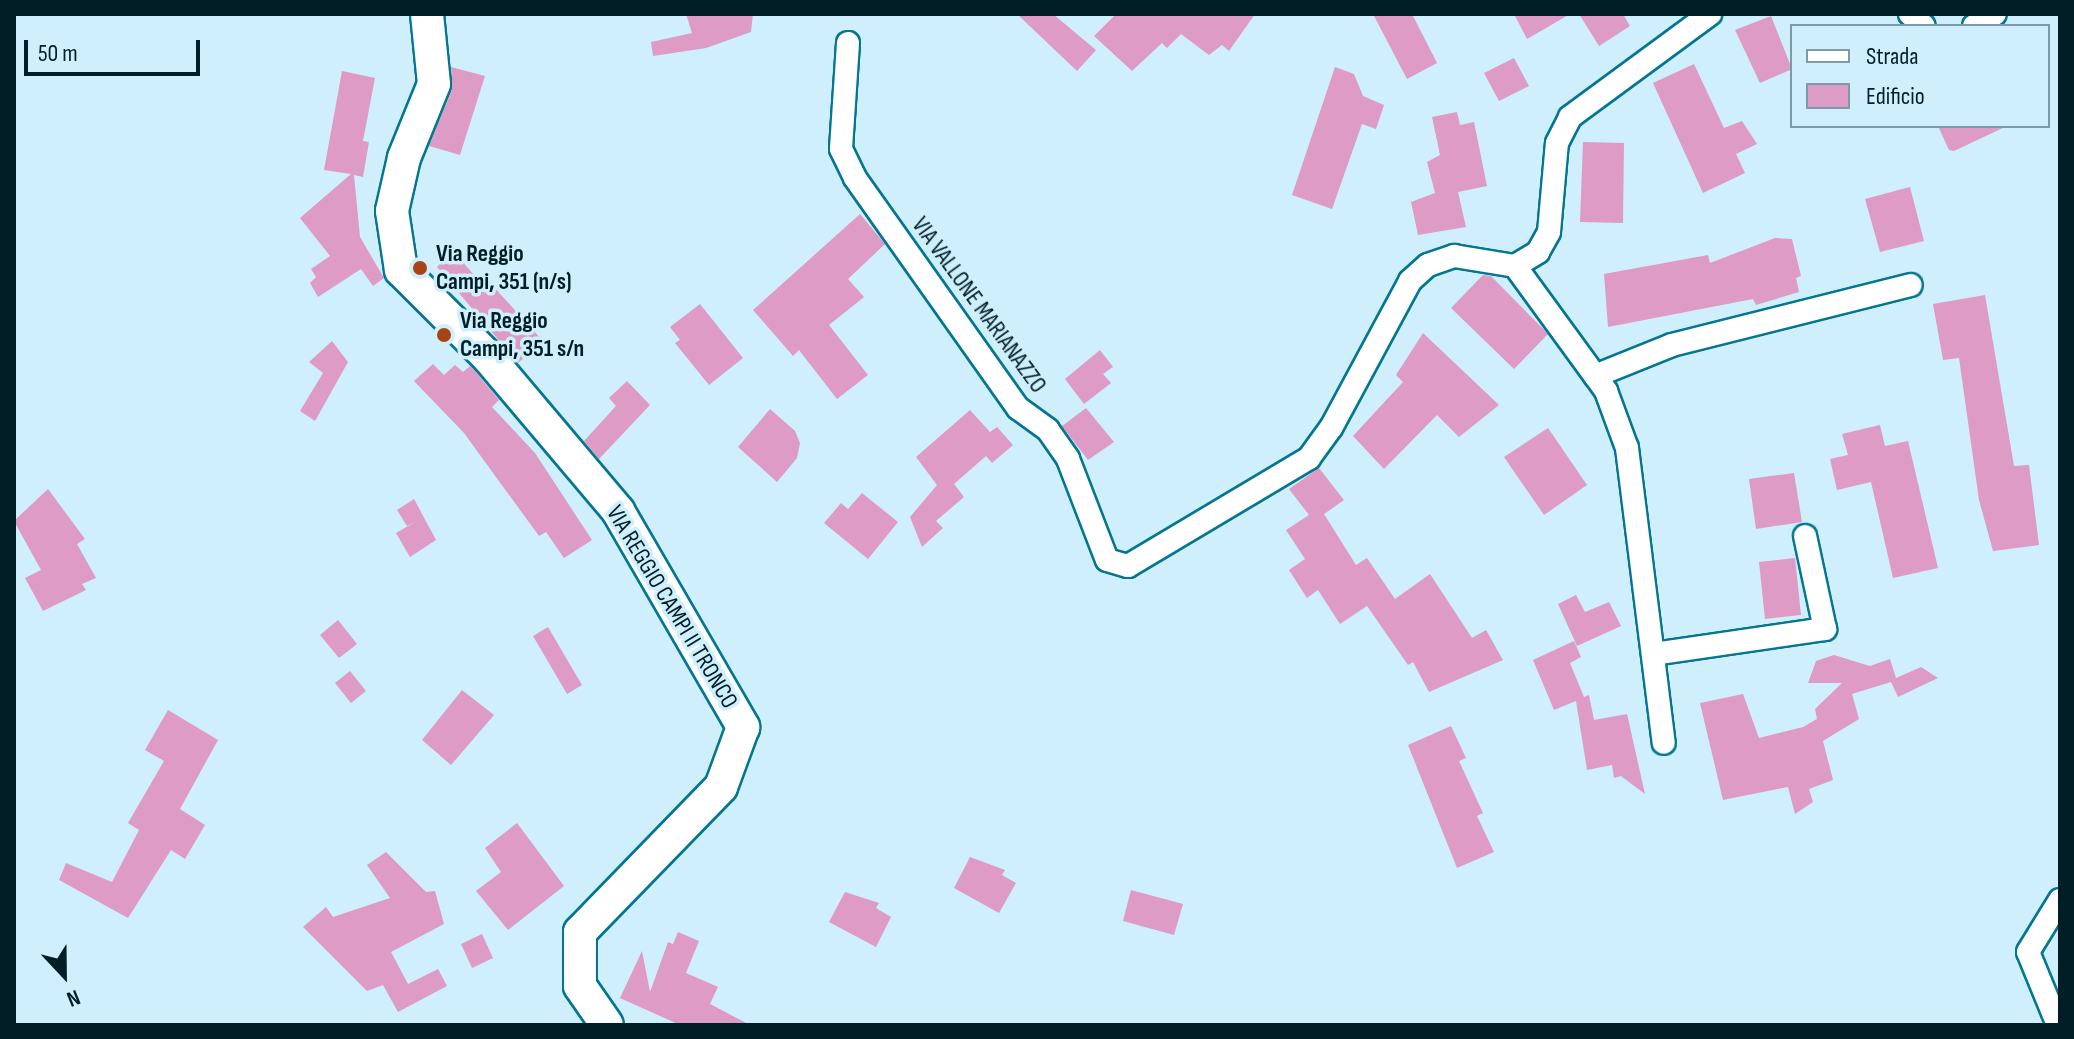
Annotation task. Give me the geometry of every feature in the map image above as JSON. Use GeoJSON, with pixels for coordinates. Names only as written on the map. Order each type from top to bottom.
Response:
{"type":"FeatureCollection","features":[{"type":"Feature","properties":{"kind":"main road","name":"VIA REGGIO CAMPI II TRONCO"},"geometry":{"type":"LineString","coordinates":[[427,14],[434,84],[404,158],[392,211],[401,270],[488,357],[618,511],[743,727],[721,787],[580,932],[580,986],[607,1025]]}},
{"type":"Feature","properties":{"kind":"street"},"geometry":{"type":"LineString","coordinates":[[1664,743],[1627,448],[1606,391],[1515,266],[1538,252],[1549,232],[1557,143],[1570,117],[1710,14]]}},
{"type":"Feature","properties":{"kind":"street"},"geometry":{"type":"LineString","coordinates":[[1978,24],[1995,14]]}},
{"type":"Feature","properties":{"kind":"street","name":"VIA VALLONE MARIANAZZO"},"geometry":{"type":"LineString","coordinates":[[848,43],[841,149],[855,178],[1018,408],[1048,430],[1068,459],[1107,560],[1128,566],[1309,458],[1331,428],[1410,281],[1428,265],[1454,256],[1515,266]]}},
{"type":"Feature","properties":{"kind":"street"},"geometry":{"type":"LineString","coordinates":[[1595,376],[1672,345],[1911,285]]}},
{"type":"Feature","properties":{"kind":"street"},"geometry":{"type":"LineString","coordinates":[[1653,654],[1825,629],[1805,536]]}},
{"type":"Feature","properties":{"kind":"street"},"geometry":{"type":"LineString","coordinates":[[2058,1025],[2028,952],[2060,900]]}},
{"type":"Feature","properties":{"kind":"building"},"geometry":{"type":"Polygon","coordinates":[[[686,14],[753,14],[751,32],[706,48],[653,56],[651,42],[692,33],[686,14]]]}},
{"type":"Feature","properties":{"kind":"building"},"geometry":{"type":"Polygon","coordinates":[[[1017,14],[1053,14],[1096,50],[1077,71],[1017,14]]]}},
{"type":"Feature","properties":{"kind":"building"},"geometry":{"type":"Polygon","coordinates":[[[1116,14],[1255,14],[1229,51],[1222,45],[1209,55],[1181,34],[1167,48],[1162,43],[1132,71],[1094,36],[1116,14]]]}},
{"type":"Feature","properties":{"kind":"building"},"geometry":{"type":"Polygon","coordinates":[[[1373,14],[1412,14],[1437,63],[1407,79],[1373,14]]]}},
{"type":"Feature","properties":{"kind":"building"},"geometry":{"type":"Polygon","coordinates":[[[1514,14],[1570,14],[1527,39],[1514,14]]]}},
{"type":"Feature","properties":{"kind":"building"},"geometry":{"type":"Polygon","coordinates":[[[1579,14],[1623,14],[1630,26],[1599,46],[1579,14]]]}},
{"type":"Feature","properties":{"kind":"building"},"geometry":{"type":"Polygon","coordinates":[[[1771,16],[1790,70],[1760,83],[1735,30],[1771,16]]]}},
{"type":"Feature","properties":{"kind":"building"},"geometry":{"type":"Polygon","coordinates":[[[1514,58],[1529,86],[1499,101],[1484,73],[1514,58]]]}},
{"type":"Feature","properties":{"kind":"building"},"geometry":{"type":"Polygon","coordinates":[[[1694,64],[1724,128],[1742,121],[1757,144],[1736,154],[1745,173],[1703,193],[1653,83],[1694,64]]]}},
{"type":"Feature","properties":{"kind":"building"},"geometry":{"type":"Polygon","coordinates":[[[451,67],[485,76],[460,155],[429,146],[452,90],[451,67]]]}},
{"type":"Feature","properties":{"kind":"building"},"geometry":{"type":"Polygon","coordinates":[[[1335,67],[1354,74],[1363,96],[1384,105],[1376,129],[1362,124],[1332,209],[1292,195],[1335,67]]]}},
{"type":"Feature","properties":{"kind":"building"},"geometry":{"type":"Polygon","coordinates":[[[342,71],[375,78],[363,141],[369,142],[363,177],[354,175],[360,237],[384,278],[373,286],[361,269],[318,297],[310,283],[316,277],[311,269],[330,256],[300,218],[351,174],[324,170],[342,71]]]}},
{"type":"Feature","properties":{"kind":"building"},"geometry":{"type":"Polygon","coordinates":[[[1457,112],[1460,125],[1474,122],[1487,186],[1458,192],[1466,227],[1418,235],[1411,202],[1435,193],[1427,162],[1440,155],[1432,117],[1457,112]]]}},
{"type":"Feature","properties":{"kind":"building"},"geometry":{"type":"Polygon","coordinates":[[[1939,128],[2003,128],[1954,151],[1949,150],[1939,128]]]}},
{"type":"Feature","properties":{"kind":"building"},"geometry":{"type":"Polygon","coordinates":[[[1583,142],[1624,143],[1623,223],[1580,222],[1583,142]]]}},
{"type":"Feature","properties":{"kind":"building"},"geometry":{"type":"Polygon","coordinates":[[[1910,187],[1924,241],[1880,252],[1865,199],[1910,187]]]}},
{"type":"Feature","properties":{"kind":"building"},"geometry":{"type":"Polygon","coordinates":[[[860,214],[885,244],[848,279],[864,297],[829,325],[868,375],[837,399],[799,350],[793,356],[753,310],[860,214]]]}},
{"type":"Feature","properties":{"kind":"building"},"geometry":{"type":"Polygon","coordinates":[[[1775,238],[1792,239],[1801,276],[1796,278],[1799,292],[1756,305],[1753,299],[1608,327],[1604,274],[1708,255],[1710,263],[1775,238]]]}},
{"type":"Feature","properties":{"kind":"building"},"geometry":{"type":"Polygon","coordinates":[[[453,251],[489,292],[494,287],[543,341],[518,363],[437,267],[453,251]]]}},
{"type":"Feature","properties":{"kind":"building"},"geometry":{"type":"Polygon","coordinates":[[[1483,275],[1491,276],[1548,334],[1514,369],[1451,308],[1483,275]]]}},
{"type":"Feature","properties":{"kind":"building"},"geometry":{"type":"Polygon","coordinates":[[[1985,295],[2014,466],[2029,465],[2039,545],[1993,551],[1979,500],[1959,358],[1943,360],[1933,304],[1985,295]]]}},
{"type":"Feature","properties":{"kind":"building"},"geometry":{"type":"Polygon","coordinates":[[[700,304],[743,358],[709,385],[675,343],[680,340],[670,327],[700,304]]]}},
{"type":"Feature","properties":{"kind":"building"},"geometry":{"type":"Polygon","coordinates":[[[1423,333],[1499,405],[1459,437],[1437,415],[1384,469],[1353,436],[1403,382],[1396,375],[1423,333]]]}},
{"type":"Feature","properties":{"kind":"building"},"geometry":{"type":"Polygon","coordinates":[[[332,341],[348,362],[315,421],[300,411],[323,373],[309,362],[332,341]]]}},
{"type":"Feature","properties":{"kind":"building"},"geometry":{"type":"Polygon","coordinates":[[[1100,350],[1113,367],[1103,374],[1111,383],[1084,404],[1065,379],[1100,350]]]}},
{"type":"Feature","properties":{"kind":"building"},"geometry":{"type":"Polygon","coordinates":[[[433,364],[444,375],[455,365],[463,372],[470,366],[474,370],[499,400],[492,407],[535,453],[592,540],[564,558],[546,532],[539,536],[464,433],[414,381],[433,364]]]}},
{"type":"Feature","properties":{"kind":"building"},"geometry":{"type":"Polygon","coordinates":[[[627,381],[650,405],[599,459],[584,441],[616,406],[609,398],[627,381]]]}},
{"type":"Feature","properties":{"kind":"building"},"geometry":{"type":"Polygon","coordinates":[[[1086,408],[1114,442],[1088,460],[1062,426],[1086,408]]]}},
{"type":"Feature","properties":{"kind":"building"},"geometry":{"type":"Polygon","coordinates":[[[770,409],[795,431],[800,443],[797,458],[777,482],[738,447],[770,409]]]}},
{"type":"Feature","properties":{"kind":"building"},"geometry":{"type":"Polygon","coordinates":[[[970,410],[990,432],[997,427],[1013,445],[992,463],[986,456],[954,484],[964,497],[936,521],[943,528],[922,547],[910,517],[937,485],[916,457],[970,410]]]}},
{"type":"Feature","properties":{"kind":"building"},"geometry":{"type":"Polygon","coordinates":[[[1880,425],[1885,446],[1908,441],[1938,568],[1893,578],[1871,482],[1837,490],[1830,459],[1848,455],[1842,434],[1880,425]]]}},
{"type":"Feature","properties":{"kind":"building"},"geometry":{"type":"Polygon","coordinates":[[[1548,428],[1587,485],[1544,515],[1504,457],[1548,428]]]}},
{"type":"Feature","properties":{"kind":"building"},"geometry":{"type":"Polygon","coordinates":[[[1319,468],[1344,500],[1324,514],[1356,565],[1367,558],[1395,599],[1430,574],[1472,638],[1486,630],[1503,660],[1429,692],[1413,662],[1408,665],[1367,606],[1340,624],[1318,590],[1307,598],[1289,570],[1305,559],[1286,530],[1309,515],[1289,489],[1319,468]]]}},
{"type":"Feature","properties":{"kind":"building"},"geometry":{"type":"Polygon","coordinates":[[[1794,473],[1802,522],[1756,529],[1749,479],[1794,473]]]}},
{"type":"Feature","properties":{"kind":"building"},"geometry":{"type":"Polygon","coordinates":[[[48,489],[85,539],[77,544],[96,578],[82,584],[86,590],[43,611],[25,578],[41,570],[14,521],[48,489]]]}},
{"type":"Feature","properties":{"kind":"building"},"geometry":{"type":"Polygon","coordinates":[[[862,493],[898,522],[868,559],[824,523],[841,503],[848,509],[862,493]]]}},
{"type":"Feature","properties":{"kind":"building"},"geometry":{"type":"Polygon","coordinates":[[[414,499],[436,540],[410,557],[396,533],[417,521],[407,526],[397,510],[414,499]]]}},
{"type":"Feature","properties":{"kind":"building"},"geometry":{"type":"Polygon","coordinates":[[[1795,558],[1801,615],[1765,619],[1759,562],[1795,558]]]}},
{"type":"Feature","properties":{"kind":"building"},"geometry":{"type":"Polygon","coordinates":[[[1576,595],[1585,612],[1609,602],[1621,626],[1577,646],[1558,604],[1576,595]]]}},
{"type":"Feature","properties":{"kind":"building"},"geometry":{"type":"Polygon","coordinates":[[[338,620],[357,644],[339,658],[320,635],[338,620]]]}},
{"type":"Feature","properties":{"kind":"building"},"geometry":{"type":"Polygon","coordinates":[[[548,627],[582,685],[567,694],[533,636],[548,627]]]}},
{"type":"Feature","properties":{"kind":"building"},"geometry":{"type":"Polygon","coordinates":[[[1574,641],[1581,657],[1570,663],[1584,697],[1589,695],[1594,720],[1627,714],[1645,794],[1621,776],[1614,778],[1612,765],[1587,770],[1576,701],[1554,710],[1533,660],[1574,641]]]}},
{"type":"Feature","properties":{"kind":"building"},"geometry":{"type":"Polygon","coordinates":[[[1834,655],[1870,666],[1890,659],[1896,678],[1921,667],[1938,678],[1898,697],[1891,682],[1852,694],[1859,719],[1823,741],[1833,780],[1809,789],[1813,802],[1795,814],[1788,787],[1723,800],[1700,703],[1743,694],[1759,738],[1803,727],[1817,719],[1815,709],[1842,683],[1808,683],[1816,661],[1834,655]]]}},
{"type":"Feature","properties":{"kind":"building"},"geometry":{"type":"Polygon","coordinates":[[[350,671],[366,691],[351,703],[335,683],[350,671]]]}},
{"type":"Feature","properties":{"kind":"building"},"geometry":{"type":"Polygon","coordinates":[[[462,690],[494,715],[451,765],[422,740],[462,690]]]}},
{"type":"Feature","properties":{"kind":"building"},"geometry":{"type":"Polygon","coordinates":[[[168,710],[218,740],[180,809],[205,825],[185,859],[171,850],[128,918],[59,880],[66,863],[112,882],[139,830],[128,823],[164,761],[145,750],[168,710]]]}},
{"type":"Feature","properties":{"kind":"building"},"geometry":{"type":"Polygon","coordinates":[[[1451,726],[1466,758],[1459,761],[1483,813],[1477,816],[1494,852],[1457,868],[1408,745],[1451,726]]]}},
{"type":"Feature","properties":{"kind":"building"},"geometry":{"type":"Polygon","coordinates":[[[517,823],[564,886],[508,930],[476,891],[501,872],[485,848],[517,823]]]}},
{"type":"Feature","properties":{"kind":"building"},"geometry":{"type":"Polygon","coordinates":[[[386,852],[426,892],[435,891],[444,924],[391,952],[408,984],[438,969],[447,986],[398,1012],[383,985],[367,991],[303,927],[326,907],[333,917],[390,898],[367,865],[386,852]]]}},
{"type":"Feature","properties":{"kind":"building"},"geometry":{"type":"Polygon","coordinates":[[[970,857],[1005,870],[1002,875],[1016,883],[999,913],[954,888],[970,857]]]}},
{"type":"Feature","properties":{"kind":"building"},"geometry":{"type":"Polygon","coordinates":[[[1131,890],[1183,904],[1174,935],[1123,921],[1131,890]]]}},
{"type":"Feature","properties":{"kind":"building"},"geometry":{"type":"Polygon","coordinates":[[[845,892],[879,903],[876,908],[891,917],[876,947],[829,922],[845,892]]]}},
{"type":"Feature","properties":{"kind":"building"},"geometry":{"type":"Polygon","coordinates":[[[678,932],[699,941],[686,973],[718,987],[710,1004],[750,1025],[680,1025],[620,998],[642,951],[650,992],[668,942],[673,944],[678,932]]]}},
{"type":"Feature","properties":{"kind":"building"},"geometry":{"type":"Polygon","coordinates":[[[482,934],[493,958],[472,968],[461,944],[482,934]]]}},
{"type":"Feature","properties":{"kind":"place","name":"Via Reggio Campi, 351 (n/s)"},"geometry":{"type":"Point","coordinates":[420,268]}},
{"type":"Feature","properties":{"kind":"place","name":"Via Reggio Campi, 351 s/n"},"geometry":{"type":"Point","coordinates":[444,335]}}]}
